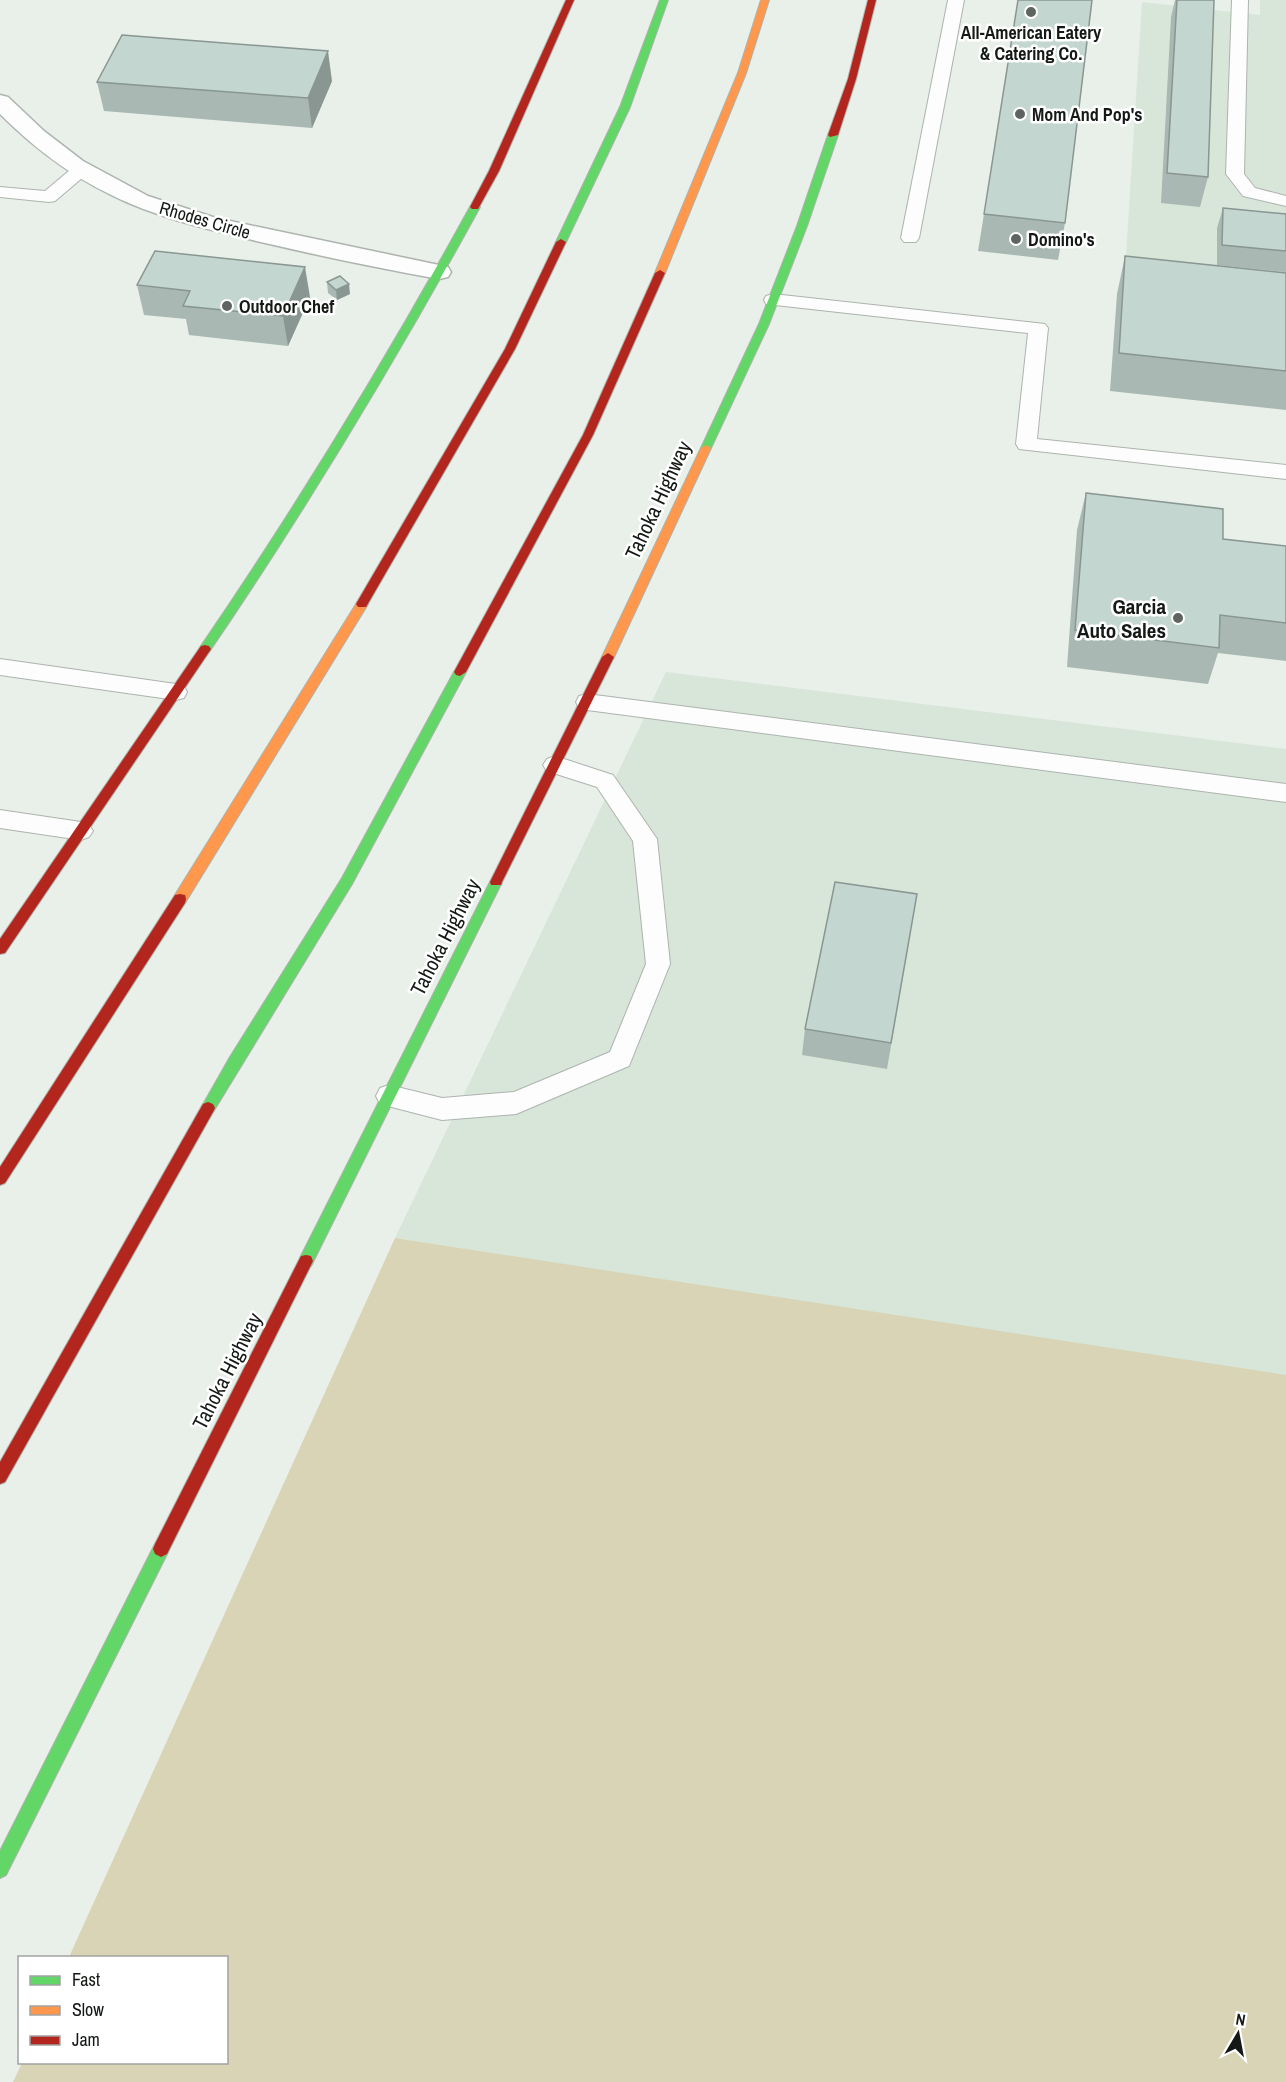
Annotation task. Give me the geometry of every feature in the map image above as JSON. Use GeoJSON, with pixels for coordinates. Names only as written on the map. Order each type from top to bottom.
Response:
{"type":"FeatureCollection","features":[{"type":"Feature","properties":{"kind":"main road"},"geometry":{"type":"LineString","coordinates":[[0,949],[256,575],[415,317],[494,171],[570,0]]}},
{"type":"Feature","properties":{"kind":"main road"},"geometry":{"type":"LineString","coordinates":[[648,41],[650,0]]}},
{"type":"Feature","properties":{"kind":"main road"},"geometry":{"type":"LineString","coordinates":[[0,1179],[222,834],[343,637],[510,349],[625,107],[664,0]]}},
{"type":"Feature","properties":{"kind":"main road"},"geometry":{"type":"LineString","coordinates":[[0,1477],[235,1061],[347,880],[588,435],[672,247],[752,44],[765,0]]}},
{"type":"Feature","properties":{"kind":"main road"},"geometry":{"type":"LineString","coordinates":[[752,44],[775,0]]}},
{"type":"Feature","properties":{"kind":"main road","name":"Tahoka Highway"},"geometry":{"type":"LineString","coordinates":[[0,1869],[587,702],[773,300],[802,226],[852,79],[872,0]]}},
{"type":"Feature","properties":{"kind":"street","name":"Rhodes Circle"},"geometry":{"type":"LineString","coordinates":[[0,102],[27,130],[56,153],[102,182],[162,210],[373,261],[439,272]]}},
{"type":"Feature","properties":{"kind":"lane"},"geometry":{"type":"LineString","coordinates":[[909,238],[956,0]]}},
{"type":"Feature","properties":{"kind":"lane"},"geometry":{"type":"LineString","coordinates":[[1240,0],[1235,174],[1249,192],[1286,201]]}},
{"type":"Feature","properties":{"kind":"lane"},"geometry":{"type":"LineString","coordinates":[[0,192],[50,197],[82,169]]}},
{"type":"Feature","properties":{"kind":"lane"},"geometry":{"type":"LineString","coordinates":[[773,300],[1038,328],[1026,444],[1286,472]]}},
{"type":"Feature","properties":{"kind":"lane"},"geometry":{"type":"LineString","coordinates":[[0,667],[176,692]]}},
{"type":"Feature","properties":{"kind":"lane"},"geometry":{"type":"LineString","coordinates":[[587,702],[1286,793]]}},
{"type":"Feature","properties":{"kind":"lane"},"geometry":{"type":"LineString","coordinates":[[389,1096],[442,1109],[516,1103],[620,1059],[658,964],[645,839],[605,781],[555,765]]}},
{"type":"Feature","properties":{"kind":"lane"},"geometry":{"type":"LineString","coordinates":[[0,819],[81,831]]}},
{"type":"Feature","properties":{"kind":"shaded area"},"geometry":{"type":"Polygon","coordinates":[[[1260,0],[1286,0],[1286,303],[1124,287],[1142,2],[1260,15],[1260,0]]]}},
{"type":"Feature","properties":{"kind":"shaded area"},"geometry":{"type":"Polygon","coordinates":[[[666,672],[1286,749],[1286,1377],[395,1238],[666,672]]]}},
{"type":"Feature","properties":{"kind":"shaded area"},"geometry":{"type":"Polygon","coordinates":[[[395,1238],[1286,1375],[1286,2082],[13,2082],[22,2064],[228,2064],[228,1956],[69,1956],[395,1238]]]}},
{"type":"Feature","properties":{"kind":"building"},"geometry":{"type":"Polygon","coordinates":[[[1018,0],[1092,0],[1065,223],[984,214],[1018,0]]]}},
{"type":"Feature","properties":{"kind":"building"},"geometry":{"type":"Polygon","coordinates":[[[1177,0],[1214,0],[1208,177],[1167,173],[1177,0]]]}},
{"type":"Feature","properties":{"kind":"building"},"geometry":{"type":"Polygon","coordinates":[[[122,35],[328,51],[308,98],[97,82],[122,35]]]}},
{"type":"Feature","properties":{"kind":"building"},"geometry":{"type":"Polygon","coordinates":[[[1223,208],[1286,214],[1286,251],[1222,245],[1223,208]]]}},
{"type":"Feature","properties":{"kind":"building"},"geometry":{"type":"Polygon","coordinates":[[[155,251],[305,267],[283,316],[183,306],[190,291],[137,285],[155,251]]]}},
{"type":"Feature","properties":{"kind":"building"},"geometry":{"type":"Polygon","coordinates":[[[1125,256],[1286,273],[1286,371],[1119,353],[1125,256]]]}},
{"type":"Feature","properties":{"kind":"building"},"geometry":{"type":"Polygon","coordinates":[[[340,276],[349,284],[336,290],[327,282],[340,276]]]}},
{"type":"Feature","properties":{"kind":"building","name":"Garcia Auto Sales"},"geometry":{"type":"Polygon","coordinates":[[[1086,493],[1223,509],[1223,539],[1286,546],[1286,623],[1220,615],[1219,648],[1075,630],[1086,493]]]}},
{"type":"Feature","properties":{"kind":"building"},"geometry":{"type":"Polygon","coordinates":[[[835,882],[917,894],[891,1043],[805,1029],[835,882]]]}},
{"type":"Feature","properties":{"kind":"traffic: fast"},"geometry":{"type":"LineString","coordinates":[[561,242],[625,107],[664,0]]}},
{"type":"Feature","properties":{"kind":"traffic: fast"},"geometry":{"type":"LineString","coordinates":[[706,448],[764,324],[802,226],[833,135]]}},
{"type":"Feature","properties":{"kind":"traffic: fast"},"geometry":{"type":"LineString","coordinates":[[205,649],[277,541],[346,431],[475,207]]}},
{"type":"Feature","properties":{"kind":"traffic: fast"},"geometry":{"type":"LineString","coordinates":[[208,1108],[347,881],[460,672]]}},
{"type":"Feature","properties":{"kind":"traffic: fast"},"geometry":{"type":"LineString","coordinates":[[306,1261],[496,882]]}},
{"type":"Feature","properties":{"kind":"traffic: fast"},"geometry":{"type":"LineString","coordinates":[[0,1869],[161,1549]]}},
{"type":"Feature","properties":{"kind":"traffic: slow"},"geometry":{"type":"LineString","coordinates":[[660,273],[742,73],[765,0]]}},
{"type":"Feature","properties":{"kind":"traffic: slow"},"geometry":{"type":"LineString","coordinates":[[608,657],[706,448]]}},
{"type":"Feature","properties":{"kind":"traffic: slow"},"geometry":{"type":"LineString","coordinates":[[180,899],[362,604]]}},
{"type":"Feature","properties":{"kind":"traffic: jam"},"geometry":{"type":"LineString","coordinates":[[475,207],[494,171],[570,0]]}},
{"type":"Feature","properties":{"kind":"traffic: jam"},"geometry":{"type":"LineString","coordinates":[[833,135],[852,79],[872,0]]}},
{"type":"Feature","properties":{"kind":"traffic: jam"},"geometry":{"type":"LineString","coordinates":[[362,604],[510,349],[561,242]]}},
{"type":"Feature","properties":{"kind":"traffic: jam"},"geometry":{"type":"LineString","coordinates":[[460,672],[588,435],[660,273]]}},
{"type":"Feature","properties":{"kind":"traffic: jam"},"geometry":{"type":"LineString","coordinates":[[0,949],[205,649]]}},
{"type":"Feature","properties":{"kind":"traffic: jam"},"geometry":{"type":"LineString","coordinates":[[496,882],[608,657]]}},
{"type":"Feature","properties":{"kind":"traffic: jam"},"geometry":{"type":"LineString","coordinates":[[0,1179],[180,899]]}},
{"type":"Feature","properties":{"kind":"traffic: jam"},"geometry":{"type":"LineString","coordinates":[[0,1477],[208,1108]]}},
{"type":"Feature","properties":{"kind":"traffic: jam"},"geometry":{"type":"LineString","coordinates":[[161,1549],[306,1261]]}},
{"type":"Feature","properties":{"kind":"place","name":"All-American Eatery & Catering Co."},"geometry":{"type":"Point","coordinates":[1031,12]}},
{"type":"Feature","properties":{"kind":"place","name":"Mom And Pop's"},"geometry":{"type":"Point","coordinates":[1020,114]}},
{"type":"Feature","properties":{"kind":"place","name":"Domino's"},"geometry":{"type":"Point","coordinates":[1016,239]}},
{"type":"Feature","properties":{"kind":"place","name":"Outdoor Chef"},"geometry":{"type":"Point","coordinates":[227,306]}},
{"type":"Feature","properties":{"kind":"place","name":"Garcia Auto Sales"},"geometry":{"type":"Point","coordinates":[1178,618]}}]}
